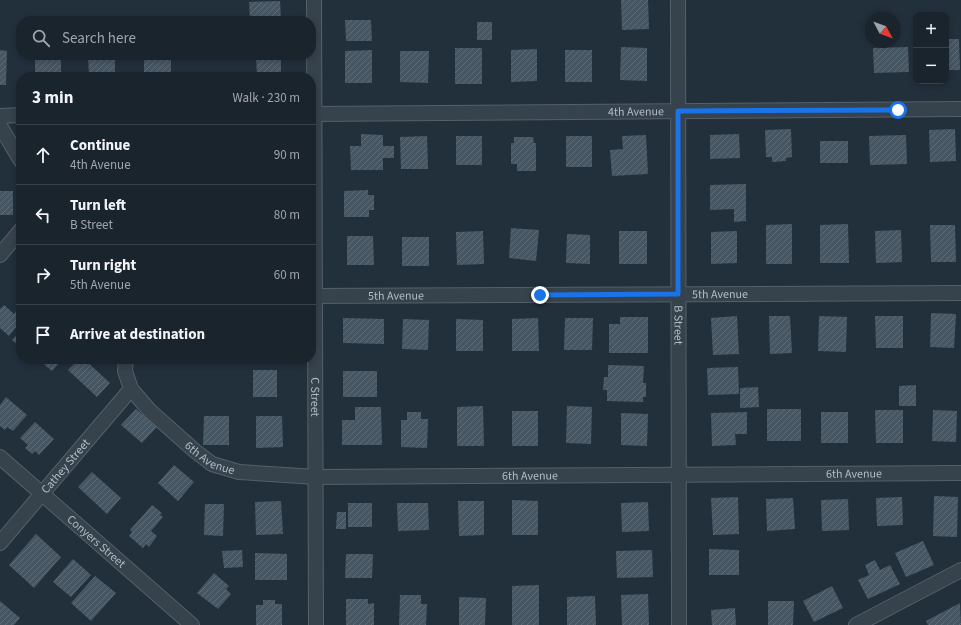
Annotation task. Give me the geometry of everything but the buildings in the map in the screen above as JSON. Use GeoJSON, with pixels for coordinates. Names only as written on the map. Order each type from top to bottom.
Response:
{"type":"FeatureCollection","features":[{"type":"Feature","properties":{"kind":"street","name":"C Street"},"geometry":{"type":"LineString","coordinates":[[314,0],[314,16]]}},
{"type":"Feature","properties":{"kind":"street","name":"B Street"},"geometry":{"type":"LineString","coordinates":[[678,0],[679,625]]}},
{"type":"Feature","properties":{"kind":"street","name":"C Street"},"geometry":{"type":"LineString","coordinates":[[313,60],[313,72]]}},
{"type":"Feature","properties":{"kind":"street","name":"4th Avenue"},"geometry":{"type":"LineString","coordinates":[[316,114],[961,109]]}},
{"type":"Feature","properties":{"kind":"street"},"geometry":{"type":"LineString","coordinates":[[0,116],[16,115]]}},
{"type":"Feature","properties":{"kind":"street"},"geometry":{"type":"LineString","coordinates":[[0,126],[16,153]]}},
{"type":"Feature","properties":{"kind":"street"},"geometry":{"type":"LineString","coordinates":[[0,255],[16,236]]}},
{"type":"Feature","properties":{"kind":"street","name":"5th Avenue"},"geometry":{"type":"LineString","coordinates":[[316,296],[961,293]]}},
{"type":"Feature","properties":{"kind":"street"},"geometry":{"type":"LineString","coordinates":[[126,364],[125,371],[131,389]]}},
{"type":"Feature","properties":{"kind":"street","name":"C Street"},"geometry":{"type":"LineString","coordinates":[[314,364],[316,625]]}},
{"type":"Feature","properties":{"kind":"street","name":"6th Avenue"},"geometry":{"type":"LineString","coordinates":[[131,389],[150,411],[195,451],[212,464],[239,472],[316,477],[961,473]]}},
{"type":"Feature","properties":{"kind":"street","name":"Cathey Street"},"geometry":{"type":"LineString","coordinates":[[0,542],[131,389]]}},
{"type":"Feature","properties":{"kind":"street","name":"Conyers Street"},"geometry":{"type":"LineString","coordinates":[[0,457],[192,625]]}},
{"type":"Feature","properties":{"kind":"street"},"geometry":{"type":"LineString","coordinates":[[856,625],[961,570]]}},
{"type":"Feature","properties":{"kind":"route"},"geometry":{"type":"LineString","coordinates":[[540,295],[678,294],[678,111],[898,110]]}}]}
